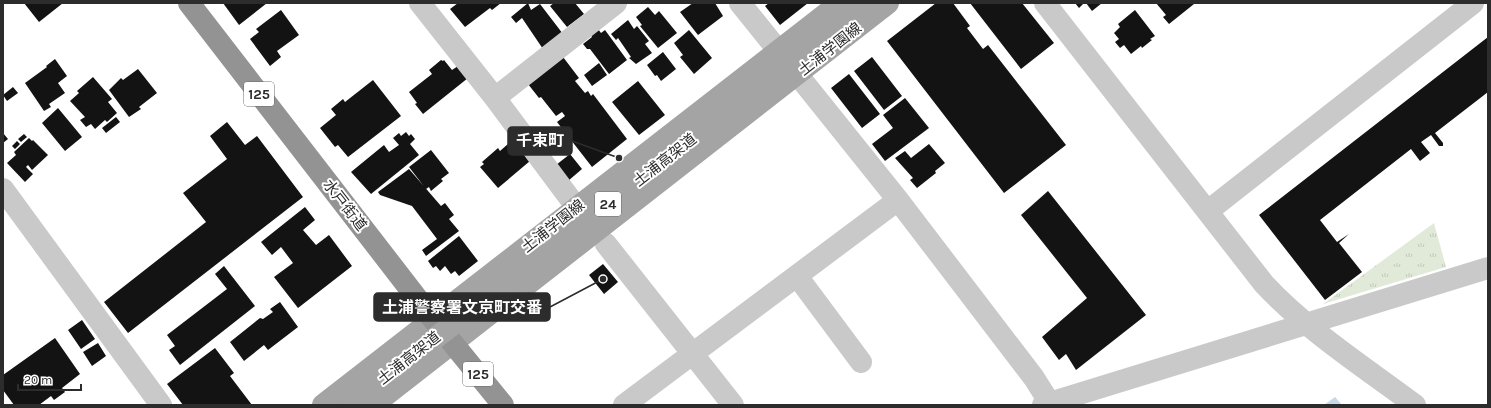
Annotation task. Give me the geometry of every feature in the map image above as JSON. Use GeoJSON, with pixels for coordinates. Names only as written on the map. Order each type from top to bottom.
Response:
{"type":"FeatureCollection","features":[{"type":"Feature","properties":{"kind":"highway","name":"水戸街道"},"geometry":{"type":"LineString","coordinates":[[189,3],[433,319],[503,405]]}},
{"type":"Feature","properties":{"kind":"main road","name":"土浦学園線"},"geometry":{"type":"LineString","coordinates":[[323,405],[840,3]]}},
{"type":"Feature","properties":{"kind":"main road","name":"土浦高架道"},"geometry":{"type":"LineString","coordinates":[[349,405],[867,3]]}},
{"type":"Feature","properties":{"kind":"main road","name":"土浦学園線"},"geometry":{"type":"LineString","coordinates":[[373,405],[888,3]]}},
{"type":"Feature","properties":{"kind":"street"},"geometry":{"type":"LineString","coordinates":[[420,3],[495,98],[577,208]]}},
{"type":"Feature","properties":{"kind":"street"},"geometry":{"type":"LineString","coordinates":[[495,98],[594,10],[616,3]]}},
{"type":"Feature","properties":{"kind":"street"},"geometry":{"type":"LineString","coordinates":[[740,3],[898,200],[1034,378],[1048,404],[1488,268]]}},
{"type":"Feature","properties":{"kind":"street"},"geometry":{"type":"LineString","coordinates":[[1045,3],[1264,284],[1284,305],[1307,324],[1415,405]]}},
{"type":"Feature","properties":{"kind":"street"},"geometry":{"type":"LineString","coordinates":[[1208,211],[1460,7]]}},
{"type":"Feature","properties":{"kind":"street"},"geometry":{"type":"LineString","coordinates":[[3,189],[161,405]]}},
{"type":"Feature","properties":{"kind":"street"},"geometry":{"type":"LineString","coordinates":[[624,405],[898,200]]}},
{"type":"Feature","properties":{"kind":"street"},"geometry":{"type":"LineString","coordinates":[[606,244],[733,405]]}},
{"type":"Feature","properties":{"kind":"street"},"geometry":{"type":"LineString","coordinates":[[797,276],[861,362]]}},
{"type":"Feature","properties":{"kind":"green space"},"geometry":{"type":"Polygon","coordinates":[[[1434,223],[1446,267],[1323,304],[1434,223]]]}},
{"type":"Feature","properties":{"kind":"water"},"geometry":{"type":"Polygon","coordinates":[[[1335,397],[1342,405],[1324,405],[1335,397]]]}},
{"type":"Feature","properties":{"kind":"building"},"geometry":{"type":"Polygon","coordinates":[[[24,3],[63,3],[39,22],[24,3]]]}},
{"type":"Feature","properties":{"kind":"building"},"geometry":{"type":"Polygon","coordinates":[[[223,3],[267,3],[239,25],[223,3]]]}},
{"type":"Feature","properties":{"kind":"building"},"geometry":{"type":"Polygon","coordinates":[[[458,3],[501,3],[492,10],[490,8],[465,27],[450,9],[458,3]]]}},
{"type":"Feature","properties":{"kind":"building"},"geometry":{"type":"Polygon","coordinates":[[[528,3],[531,10],[540,4],[563,34],[543,49],[522,18],[516,23],[511,17],[528,3]]]}},
{"type":"Feature","properties":{"kind":"building"},"geometry":{"type":"Polygon","coordinates":[[[554,3],[575,3],[584,14],[567,27],[550,6],[554,3]]]}},
{"type":"Feature","properties":{"kind":"building"},"geometry":{"type":"Polygon","coordinates":[[[693,3],[715,3],[723,16],[698,35],[680,12],[693,3]]]}},
{"type":"Feature","properties":{"kind":"building"},"geometry":{"type":"Polygon","coordinates":[[[769,3],[808,3],[780,25],[765,6],[769,3]]]}},
{"type":"Feature","properties":{"kind":"building"},"geometry":{"type":"Polygon","coordinates":[[[936,3],[953,3],[970,26],[967,28],[983,49],[988,45],[1066,145],[1004,193],[887,41],[936,3]]]}},
{"type":"Feature","properties":{"kind":"building"},"geometry":{"type":"Polygon","coordinates":[[[970,3],[1022,3],[1054,43],[1021,69],[970,3]]]}},
{"type":"Feature","properties":{"kind":"building"},"geometry":{"type":"Polygon","coordinates":[[[1075,3],[1084,3],[1079,8],[1075,3]]]}},
{"type":"Feature","properties":{"kind":"building"},"geometry":{"type":"Polygon","coordinates":[[[1086,3],[1102,3],[1092,11],[1086,3]]]}},
{"type":"Feature","properties":{"kind":"building"},"geometry":{"type":"Polygon","coordinates":[[[1156,3],[1194,4],[1169,24],[1163,17],[1166,15],[1156,3]]]}},
{"type":"Feature","properties":{"kind":"building"},"geometry":{"type":"Polygon","coordinates":[[[648,7],[655,15],[659,11],[677,33],[658,48],[640,26],[642,25],[636,17],[648,7]]]}},
{"type":"Feature","properties":{"kind":"building"},"geometry":{"type":"Polygon","coordinates":[[[281,10],[299,35],[277,51],[281,57],[270,66],[250,39],[259,32],[256,29],[281,10]]]}},
{"type":"Feature","properties":{"kind":"building"},"geometry":{"type":"Polygon","coordinates":[[[1135,10],[1155,36],[1142,48],[1141,46],[1131,54],[1124,45],[1120,48],[1115,42],[1119,39],[1114,33],[1120,27],[1118,24],[1135,10]]]}},
{"type":"Feature","properties":{"kind":"building"},"geometry":{"type":"Polygon","coordinates":[[[628,20],[634,29],[637,26],[649,41],[645,44],[652,53],[636,64],[629,58],[631,57],[618,38],[616,40],[611,34],[628,20]]]}},
{"type":"Feature","properties":{"kind":"building"},"geometry":{"type":"Polygon","coordinates":[[[598,29],[601,33],[605,30],[627,60],[609,74],[590,49],[587,49],[583,44],[592,37],[590,34],[598,29]]]}},
{"type":"Feature","properties":{"kind":"building"},"geometry":{"type":"Polygon","coordinates":[[[689,30],[712,58],[694,74],[680,57],[683,55],[674,43],[689,30]]]}},
{"type":"Feature","properties":{"kind":"building"},"geometry":{"type":"Polygon","coordinates":[[[1488,37],[1488,92],[1435,133],[1443,143],[1443,146],[1439,146],[1431,135],[1421,142],[1430,153],[1420,161],[1411,149],[1320,220],[1337,242],[1349,234],[1339,243],[1362,272],[1325,300],[1259,215],[1488,37]]]}},
{"type":"Feature","properties":{"kind":"building"},"geometry":{"type":"Polygon","coordinates":[[[663,52],[676,69],[661,81],[657,75],[655,76],[647,65],[663,52]]]}},
{"type":"Feature","properties":{"kind":"building"},"geometry":{"type":"Polygon","coordinates":[[[563,57],[579,78],[575,81],[585,93],[588,91],[591,96],[593,94],[627,139],[592,167],[557,122],[565,116],[562,112],[556,116],[541,97],[539,98],[528,84],[563,57]]]}},
{"type":"Feature","properties":{"kind":"building"},"geometry":{"type":"Polygon","coordinates":[[[872,57],[902,96],[884,110],[854,71],[872,57]]]}},
{"type":"Feature","properties":{"kind":"building"},"geometry":{"type":"Polygon","coordinates":[[[55,59],[67,76],[58,83],[65,93],[49,104],[51,107],[44,111],[25,83],[47,67],[46,66],[55,59]]]}},
{"type":"Feature","properties":{"kind":"building"},"geometry":{"type":"Polygon","coordinates":[[[441,60],[444,60],[452,70],[458,66],[468,78],[423,114],[415,104],[417,103],[409,92],[432,74],[429,70],[441,60]]]}},
{"type":"Feature","properties":{"kind":"building"},"geometry":{"type":"Polygon","coordinates":[[[599,63],[607,75],[592,86],[584,75],[599,63]]]}},
{"type":"Feature","properties":{"kind":"building"},"geometry":{"type":"Polygon","coordinates":[[[138,69],[157,93],[139,107],[141,109],[129,117],[109,90],[121,78],[123,80],[138,69]]]}},
{"type":"Feature","properties":{"kind":"building"},"geometry":{"type":"Polygon","coordinates":[[[849,74],[880,114],[862,128],[831,88],[849,74]]]}},
{"type":"Feature","properties":{"kind":"building"},"geometry":{"type":"Polygon","coordinates":[[[93,77],[112,99],[108,102],[117,113],[107,122],[105,120],[95,129],[91,124],[86,127],[80,120],[85,117],[70,101],[79,93],[77,91],[93,77]]]}},
{"type":"Feature","properties":{"kind":"building"},"geometry":{"type":"Polygon","coordinates":[[[373,80],[401,116],[348,157],[338,145],[335,147],[320,128],[336,115],[331,109],[343,99],[345,102],[373,80]]]}},
{"type":"Feature","properties":{"kind":"building"},"geometry":{"type":"Polygon","coordinates":[[[638,81],[665,115],[639,135],[612,102],[638,81]]]}},
{"type":"Feature","properties":{"kind":"building"},"geometry":{"type":"Polygon","coordinates":[[[13,87],[18,93],[7,101],[3,95],[13,87]]]}},
{"type":"Feature","properties":{"kind":"building"},"geometry":{"type":"Polygon","coordinates":[[[905,98],[929,128],[885,161],[872,144],[893,128],[883,115],[905,98]]]}},
{"type":"Feature","properties":{"kind":"building"},"geometry":{"type":"Polygon","coordinates":[[[58,108],[82,137],[65,151],[42,123],[58,108]]]}},
{"type":"Feature","properties":{"kind":"building"},"geometry":{"type":"Polygon","coordinates":[[[116,117],[120,122],[106,133],[102,128],[116,117]]]}},
{"type":"Feature","properties":{"kind":"building"},"geometry":{"type":"Polygon","coordinates":[[[227,122],[245,145],[257,136],[303,197],[128,333],[104,302],[206,222],[183,193],[227,159],[210,136],[227,122]]]}},
{"type":"Feature","properties":{"kind":"building"},"geometry":{"type":"Polygon","coordinates":[[[406,132],[409,136],[411,134],[415,139],[410,144],[419,155],[371,194],[351,172],[384,145],[389,152],[399,145],[393,138],[399,133],[401,136],[406,132]]]}},
{"type":"Feature","properties":{"kind":"building"},"geometry":{"type":"Polygon","coordinates":[[[3,133],[8,139],[3,143],[3,133]]]}},
{"type":"Feature","properties":{"kind":"building"},"geometry":{"type":"Polygon","coordinates":[[[24,134],[27,137],[21,142],[18,139],[24,134]]]}},
{"type":"Feature","properties":{"kind":"building"},"geometry":{"type":"Polygon","coordinates":[[[29,138],[48,155],[32,170],[28,165],[26,167],[33,174],[25,182],[7,163],[16,155],[14,152],[29,138]]]}},
{"type":"Feature","properties":{"kind":"building"},"geometry":{"type":"Polygon","coordinates":[[[17,141],[20,144],[15,149],[12,146],[17,141]]]}},
{"type":"Feature","properties":{"kind":"building"},"geometry":{"type":"Polygon","coordinates":[[[508,144],[512,149],[517,145],[530,161],[498,188],[480,167],[484,164],[482,162],[498,148],[500,151],[508,144]]]}},
{"type":"Feature","properties":{"kind":"building"},"geometry":{"type":"Polygon","coordinates":[[[929,144],[945,163],[935,171],[936,173],[917,188],[910,180],[913,178],[895,158],[905,151],[911,158],[929,144]]]}},
{"type":"Feature","properties":{"kind":"building"},"geometry":{"type":"Polygon","coordinates":[[[431,150],[449,173],[441,179],[443,181],[431,191],[429,187],[426,189],[409,167],[431,150]]]}},
{"type":"Feature","properties":{"kind":"building"},"geometry":{"type":"Polygon","coordinates":[[[570,154],[582,169],[568,181],[556,165],[570,154]]]}},
{"type":"Feature","properties":{"kind":"building"},"geometry":{"type":"Polygon","coordinates":[[[409,169],[441,206],[445,203],[454,215],[449,219],[459,231],[426,256],[422,250],[437,239],[412,206],[380,195],[378,192],[409,169]]]}},
{"type":"Feature","properties":{"kind":"building"},"geometry":{"type":"Polygon","coordinates":[[[1048,191],[1146,315],[1076,370],[1066,354],[1059,360],[1042,337],[1087,298],[1021,215],[1048,191]]]}},
{"type":"Feature","properties":{"kind":"building"},"geometry":{"type":"Polygon","coordinates":[[[305,207],[315,220],[303,230],[316,245],[329,235],[352,266],[298,308],[274,277],[293,263],[281,247],[272,255],[261,242],[305,207]]]}},
{"type":"Feature","properties":{"kind":"building"},"geometry":{"type":"Polygon","coordinates":[[[459,236],[478,261],[459,276],[455,271],[451,274],[445,266],[440,271],[436,266],[433,268],[428,261],[459,236]]]}},
{"type":"Feature","properties":{"kind":"building"},"geometry":{"type":"Polygon","coordinates":[[[603,264],[618,282],[604,294],[589,275],[603,264]]]}},
{"type":"Feature","properties":{"kind":"building"},"geometry":{"type":"Polygon","coordinates":[[[224,266],[255,306],[180,365],[169,350],[175,346],[167,335],[227,289],[215,274],[224,266]]]}},
{"type":"Feature","properties":{"kind":"building"},"geometry":{"type":"Polygon","coordinates":[[[280,302],[298,327],[268,350],[264,345],[244,361],[230,342],[260,318],[263,319],[273,312],[270,309],[280,302]]]}},
{"type":"Feature","properties":{"kind":"building"},"geometry":{"type":"Polygon","coordinates":[[[82,320],[95,339],[81,349],[68,330],[82,320]]]}},
{"type":"Feature","properties":{"kind":"building"},"geometry":{"type":"Polygon","coordinates":[[[55,338],[80,374],[62,388],[65,392],[54,400],[51,396],[39,405],[14,405],[3,390],[3,375],[55,338]]]}},
{"type":"Feature","properties":{"kind":"building"},"geometry":{"type":"Polygon","coordinates":[[[98,343],[106,356],[92,366],[83,352],[98,343]]]}},
{"type":"Feature","properties":{"kind":"building"},"geometry":{"type":"Polygon","coordinates":[[[215,348],[234,373],[230,376],[252,405],[183,405],[167,384],[215,348]]]}},
{"type":"Feature","properties":{"kind":"place","name":"千束町"},"geometry":{"type":"Point","coordinates":[619,158]}},
{"type":"Feature","properties":{"kind":"place","name":"土浦警察署文京町交番"},"geometry":{"type":"Point","coordinates":[603,279]}}]}
